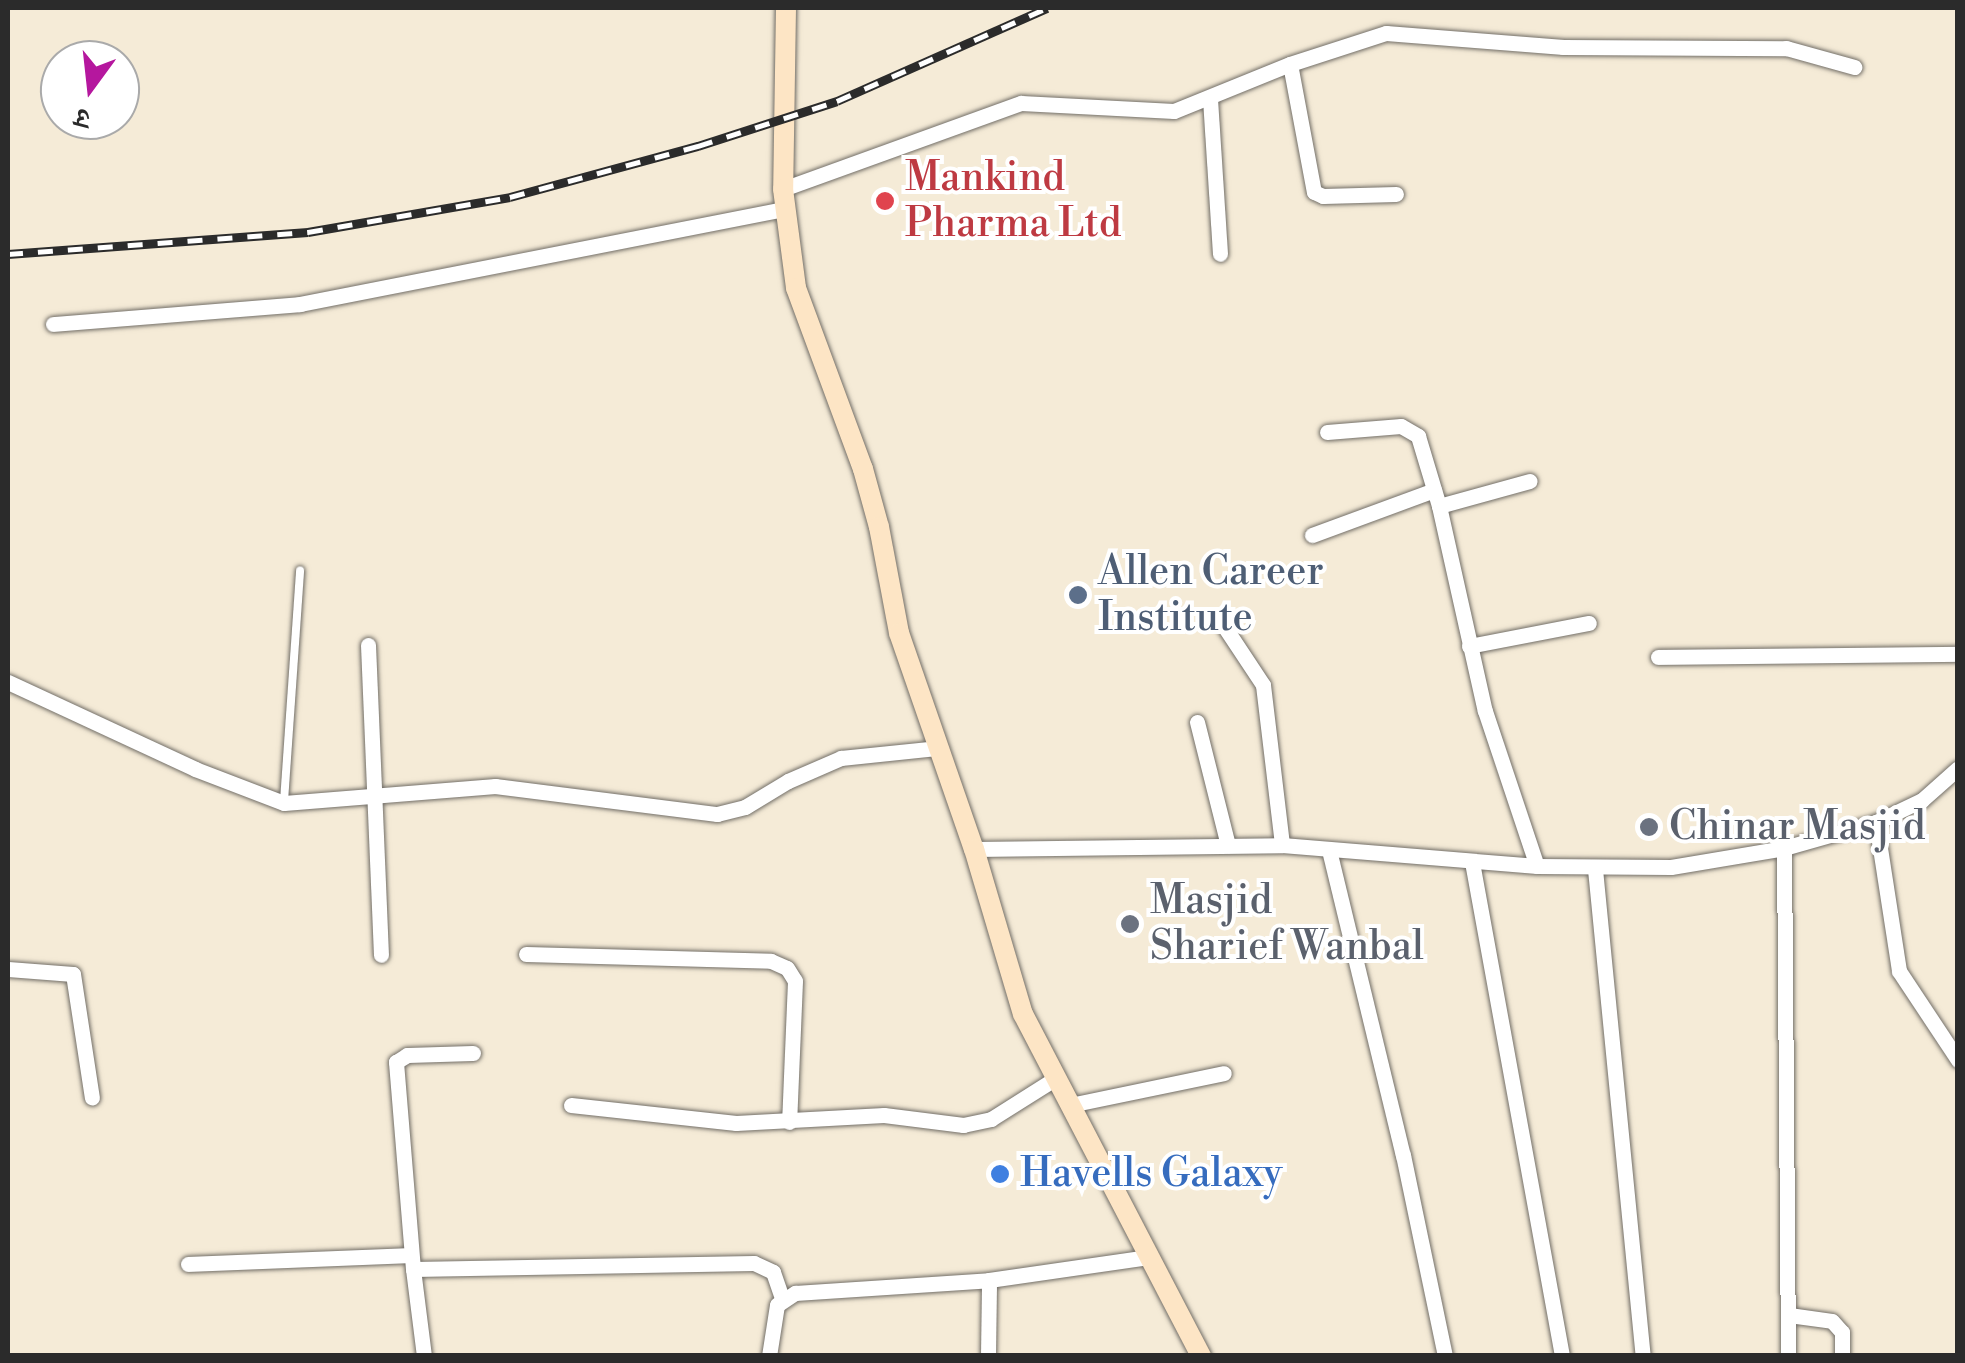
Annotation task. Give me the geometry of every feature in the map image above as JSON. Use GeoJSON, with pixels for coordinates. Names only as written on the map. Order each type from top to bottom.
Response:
{"type":"FeatureCollection","features":[{"type":"Feature","properties":{"kind":"main road"},"geometry":{"type":"LineString","coordinates":[[786,8],[784,199],[796,288],[863,469],[880,527],[899,633],[974,848],[1023,1014],[1201,1356]]}},
{"type":"Feature","properties":{"kind":"street"},"geometry":{"type":"LineString","coordinates":[[53,324],[300,304],[784,199],[1021,103],[1174,112],[1290,64],[1386,33],[1562,47],[1786,48],[1854,67]]}},
{"type":"Feature","properties":{"kind":"street"},"geometry":{"type":"LineString","coordinates":[[1290,64],[1314,192],[1323,196],[1396,194]]}},
{"type":"Feature","properties":{"kind":"street"},"geometry":{"type":"LineString","coordinates":[[1210,99],[1220,254]]}},
{"type":"Feature","properties":{"kind":"street"},"geometry":{"type":"LineString","coordinates":[[1326,432],[1408,426],[1418,436],[1439,506],[1485,711],[1538,866]]}},
{"type":"Feature","properties":{"kind":"street"},"geometry":{"type":"LineString","coordinates":[[1439,506],[1530,482]]}},
{"type":"Feature","properties":{"kind":"street"},"geometry":{"type":"LineString","coordinates":[[1312,535],[1434,490]]}},
{"type":"Feature","properties":{"kind":"street"},"geometry":{"type":"LineString","coordinates":[[1469,646],[1589,623]]}},
{"type":"Feature","properties":{"kind":"street"},"geometry":{"type":"LineString","coordinates":[[1224,626],[1263,685],[1282,845]]}},
{"type":"Feature","properties":{"kind":"street"},"geometry":{"type":"LineString","coordinates":[[368,645],[381,955]]}},
{"type":"Feature","properties":{"kind":"street"},"geometry":{"type":"LineString","coordinates":[[1658,656],[1958,654]]}},
{"type":"Feature","properties":{"kind":"street"},"geometry":{"type":"LineString","coordinates":[[8,682],[195,769],[284,803],[494,786],[716,814],[744,807],[788,781],[841,758],[938,748]]}},
{"type":"Feature","properties":{"kind":"street"},"geometry":{"type":"LineString","coordinates":[[1197,722],[1228,844]]}},
{"type":"Feature","properties":{"kind":"street"},"geometry":{"type":"LineString","coordinates":[[974,848],[1282,845],[1538,866],[1671,868],[1784,848],[1876,822],[1922,800],[1958,768]]}},
{"type":"Feature","properties":{"kind":"street"},"geometry":{"type":"LineString","coordinates":[[1876,822],[1900,971],[1958,1060]]}},
{"type":"Feature","properties":{"kind":"street"},"geometry":{"type":"LineString","coordinates":[[1784,848],[1788,1356]]}},
{"type":"Feature","properties":{"kind":"street"},"geometry":{"type":"LineString","coordinates":[[1328,850],[1403,1155],[1445,1356]]}},
{"type":"Feature","properties":{"kind":"street"},"geometry":{"type":"LineString","coordinates":[[1472,862],[1562,1356]]}},
{"type":"Feature","properties":{"kind":"street"},"geometry":{"type":"LineString","coordinates":[[1595,868],[1643,1356]]}},
{"type":"Feature","properties":{"kind":"street"},"geometry":{"type":"LineString","coordinates":[[526,954],[771,961],[787,968],[795,981],[790,1122]]}},
{"type":"Feature","properties":{"kind":"street"},"geometry":{"type":"LineString","coordinates":[[8,969],[73,974],[92,1098]]}},
{"type":"Feature","properties":{"kind":"street"},"geometry":{"type":"LineString","coordinates":[[424,1356],[412,1262],[396,1062],[407,1055],[474,1053]]}},
{"type":"Feature","properties":{"kind":"street"},"geometry":{"type":"LineString","coordinates":[[1070,1105],[1224,1073]]}},
{"type":"Feature","properties":{"kind":"street"},"geometry":{"type":"LineString","coordinates":[[571,1104],[736,1122],[884,1115],[950,1125],[978,1124],[1056,1078]]}},
{"type":"Feature","properties":{"kind":"street"},"geometry":{"type":"LineString","coordinates":[[769,1356],[774,1316],[782,1298],[795,1292],[989,1280],[1148,1257]]}},
{"type":"Feature","properties":{"kind":"street"},"geometry":{"type":"LineString","coordinates":[[188,1264],[754,1264],[773,1272],[782,1298]]}},
{"type":"Feature","properties":{"kind":"street"},"geometry":{"type":"LineString","coordinates":[[988,1356],[989,1280]]}},
{"type":"Feature","properties":{"kind":"street"},"geometry":{"type":"LineString","coordinates":[[1789,1315],[1832,1320],[1842,1332],[1842,1356]]}},
{"type":"Feature","properties":{"kind":"lane"},"geometry":{"type":"LineString","coordinates":[[284,803],[300,571]]}},
{"type":"Feature","properties":{"kind":"railway"},"geometry":{"type":"LineString","coordinates":[[8,254],[308,232],[510,197],[698,146],[837,101],[1047,8]]}},
{"type":"Feature","properties":{"kind":"place","name":"Mankind Pharma Ltd"},"geometry":{"type":"Point","coordinates":[885,201]}},
{"type":"Feature","properties":{"kind":"place","name":"Allen Career Institute"},"geometry":{"type":"Point","coordinates":[1078,595]}},
{"type":"Feature","properties":{"kind":"place","name":"Chinar Masjid"},"geometry":{"type":"Point","coordinates":[1649,827]}},
{"type":"Feature","properties":{"kind":"place","name":"Masjid Sharief Wanbal"},"geometry":{"type":"Point","coordinates":[1130,924]}},
{"type":"Feature","properties":{"kind":"place","name":"Havells Galaxy"},"geometry":{"type":"Point","coordinates":[1000,1174]}}]}
